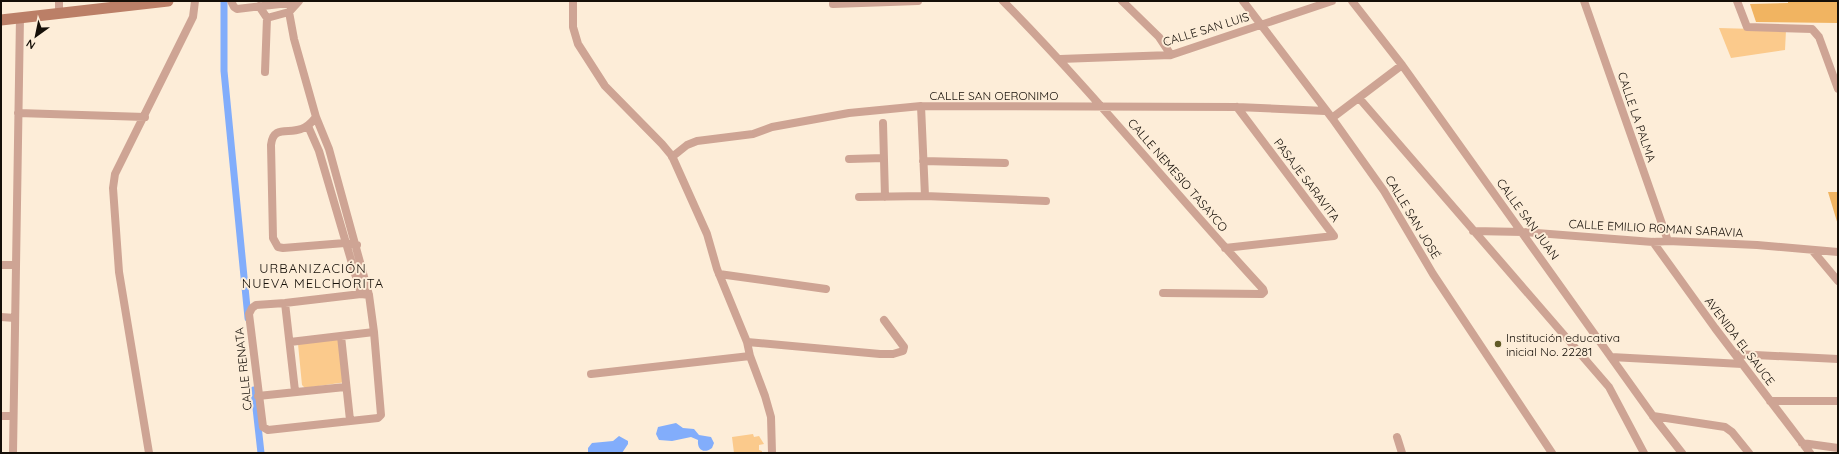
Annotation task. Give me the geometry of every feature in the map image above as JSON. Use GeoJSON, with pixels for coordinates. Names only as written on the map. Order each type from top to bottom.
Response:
{"type":"FeatureCollection","features":[{"type":"Feature","properties":{"kind":"main road"},"geometry":{"type":"LineString","coordinates":[[1,20],[112,4],[164,1]]}},
{"type":"Feature","properties":{"kind":"street"},"geometry":{"type":"LineString","coordinates":[[59,1],[59,12]]}},
{"type":"Feature","properties":{"kind":"street"},"geometry":{"type":"LineString","coordinates":[[148,453],[119,272],[113,188],[115,174],[145,118],[192,18],[195,1]]}},
{"type":"Feature","properties":{"kind":"street"},"geometry":{"type":"LineString","coordinates":[[231,1],[235,9],[299,1]]}},
{"type":"Feature","properties":{"kind":"street"},"geometry":{"type":"LineString","coordinates":[[267,18],[289,12],[299,1]]}},
{"type":"Feature","properties":{"kind":"street"},"geometry":{"type":"LineString","coordinates":[[573,1],[573,27],[578,44],[605,86],[662,144],[672,157],[707,234],[719,274],[747,342],[750,356],[766,396],[771,417],[772,453]]}},
{"type":"Feature","properties":{"kind":"street"},"geometry":{"type":"LineString","coordinates":[[833,4],[918,1]]}},
{"type":"Feature","properties":{"kind":"street","name":"CALLE NEMESIO TASAYCO"},"geometry":{"type":"LineString","coordinates":[[1003,1],[1060,59],[1104,107],[1225,248],[1263,289],[1262,294],[1163,293]]}},
{"type":"Feature","properties":{"kind":"street"},"geometry":{"type":"LineString","coordinates":[[1122,1],[1158,37],[1171,55]]}},
{"type":"Feature","properties":{"kind":"street","name":"CALLE SAN JOSÉ"},"geometry":{"type":"LineString","coordinates":[[1243,1],[1332,118],[1384,191],[1433,274],[1552,453]]}},
{"type":"Feature","properties":{"kind":"street","name":"CALLE SAN LUIS"},"geometry":{"type":"LineString","coordinates":[[1060,59],[1171,55],[1332,1]]}},
{"type":"Feature","properties":{"kind":"street","name":"CALLE SAN JUAN"},"geometry":{"type":"LineString","coordinates":[[1352,1],[1402,65],[1523,232],[1653,416],[1682,453]]}},
{"type":"Feature","properties":{"kind":"street","name":"CALLE LA PALMA"},"geometry":{"type":"LineString","coordinates":[[1584,1],[1668,241]]}},
{"type":"Feature","properties":{"kind":"street"},"geometry":{"type":"LineString","coordinates":[[1737,1],[1746,26],[1812,29],[1819,37],[1838,89]]}},
{"type":"Feature","properties":{"kind":"street"},"geometry":{"type":"LineString","coordinates":[[259,6],[267,18],[265,72]]}},
{"type":"Feature","properties":{"kind":"street"},"geometry":{"type":"LineString","coordinates":[[289,12],[294,39],[316,117],[329,149],[357,245],[365,294],[374,332],[381,415],[378,418],[350,420],[341,336]]}},
{"type":"Feature","properties":{"kind":"street"},"geometry":{"type":"LineString","coordinates":[[13,453],[12,416],[16,318],[15,265],[20,17]]}},
{"type":"Feature","properties":{"kind":"street"},"geometry":{"type":"LineString","coordinates":[[1332,118],[1402,65]]}},
{"type":"Feature","properties":{"kind":"street"},"geometry":{"type":"LineString","coordinates":[[1359,98],[1609,387],[1644,453]]}},
{"type":"Feature","properties":{"kind":"street"},"geometry":{"type":"LineString","coordinates":[[921,106],[925,196]]}},
{"type":"Feature","properties":{"kind":"street","name":"CALLE SAN OERONIMO"},"geometry":{"type":"LineString","coordinates":[[672,157],[687,145],[698,141],[753,134],[772,127],[849,113],[921,106],[1237,107],[1325,110]]}},
{"type":"Feature","properties":{"kind":"street","name":"PASAJE SARAVITA"},"geometry":{"type":"LineString","coordinates":[[1225,248],[1334,236],[1237,107]]}},
{"type":"Feature","properties":{"kind":"street"},"geometry":{"type":"LineString","coordinates":[[18,113],[145,118]]}},
{"type":"Feature","properties":{"kind":"street"},"geometry":{"type":"LineString","coordinates":[[316,117],[308,126],[301,130],[285,131],[275,134],[272,137],[273,238],[278,247],[283,248],[345,243],[357,245]]}},
{"type":"Feature","properties":{"kind":"street"},"geometry":{"type":"LineString","coordinates":[[883,123],[885,197]]}},
{"type":"Feature","properties":{"kind":"street"},"geometry":{"type":"LineString","coordinates":[[308,126],[318,151],[345,243],[365,294]]}},
{"type":"Feature","properties":{"kind":"street"},"geometry":{"type":"LineString","coordinates":[[849,159],[884,158]]}},
{"type":"Feature","properties":{"kind":"street"},"geometry":{"type":"LineString","coordinates":[[923,161],[1005,164]]}},
{"type":"Feature","properties":{"kind":"street"},"geometry":{"type":"LineString","coordinates":[[859,197],[925,196],[1046,201]]}},
{"type":"Feature","properties":{"kind":"street","name":"CALLE EMILIO ROMAN SARAVIA"},"geometry":{"type":"LineString","coordinates":[[1474,231],[1523,232],[1654,242],[1668,241],[1757,245],[1838,252]]}},
{"type":"Feature","properties":{"kind":"street","name":"AVENIDA EL SAUCE"},"geometry":{"type":"LineString","coordinates":[[1654,242],[1742,364],[1810,453]]}},
{"type":"Feature","properties":{"kind":"street"},"geometry":{"type":"LineString","coordinates":[[1812,250],[1838,281]]}},
{"type":"Feature","properties":{"kind":"street"},"geometry":{"type":"LineString","coordinates":[[1,265],[15,265]]}},
{"type":"Feature","properties":{"kind":"street"},"geometry":{"type":"LineString","coordinates":[[719,274],[826,289]]}},
{"type":"Feature","properties":{"kind":"street"},"geometry":{"type":"LineString","coordinates":[[295,391],[285,304],[365,294]]}},
{"type":"Feature","properties":{"kind":"street","name":"CALLE RENATA"},"geometry":{"type":"LineString","coordinates":[[285,304],[256,305],[252,308],[250,314],[262,426],[268,430],[350,420]]}},
{"type":"Feature","properties":{"kind":"street"},"geometry":{"type":"LineString","coordinates":[[1,318],[16,318]]}},
{"type":"Feature","properties":{"kind":"street"},"geometry":{"type":"LineString","coordinates":[[747,342],[880,354],[903,351],[904,347],[884,320]]}},
{"type":"Feature","properties":{"kind":"street"},"geometry":{"type":"LineString","coordinates":[[290,342],[374,332]]}},
{"type":"Feature","properties":{"kind":"street"},"geometry":{"type":"LineString","coordinates":[[1735,354],[1838,359]]}},
{"type":"Feature","properties":{"kind":"street"},"geometry":{"type":"LineString","coordinates":[[591,374],[750,356]]}},
{"type":"Feature","properties":{"kind":"street"},"geometry":{"type":"LineString","coordinates":[[1612,357],[1742,364]]}},
{"type":"Feature","properties":{"kind":"street"},"geometry":{"type":"LineString","coordinates":[[258,396],[295,391],[346,387]]}},
{"type":"Feature","properties":{"kind":"street"},"geometry":{"type":"LineString","coordinates":[[1770,401],[1838,401]]}},
{"type":"Feature","properties":{"kind":"street"},"geometry":{"type":"LineString","coordinates":[[1,416],[12,416]]}},
{"type":"Feature","properties":{"kind":"street"},"geometry":{"type":"LineString","coordinates":[[1653,416],[1725,427],[1732,432],[1749,453]]}},
{"type":"Feature","properties":{"kind":"street"},"geometry":{"type":"LineString","coordinates":[[1397,437],[1402,453]]}},
{"type":"Feature","properties":{"kind":"street"},"geometry":{"type":"LineString","coordinates":[[1802,443],[1838,448]]}},
{"type":"Feature","properties":{"kind":"shaded area"},"geometry":{"type":"Polygon","coordinates":[[[1788,1],[1838,1],[1838,23],[1756,22],[1750,4],[1788,3],[1788,1]]]}},
{"type":"Feature","properties":{"kind":"shaded area"},"geometry":{"type":"Polygon","coordinates":[[[1719,28],[1786,30],[1785,50],[1731,58],[1719,28]]]}},
{"type":"Feature","properties":{"kind":"shaded area"},"geometry":{"type":"Polygon","coordinates":[[[1828,192],[1838,192],[1838,225],[1828,192]]]}},
{"type":"Feature","properties":{"kind":"shaded area"},"geometry":{"type":"Polygon","coordinates":[[[342,337],[346,382],[305,388],[302,385],[298,344],[342,337]]]}},
{"type":"Feature","properties":{"kind":"shaded area"},"geometry":{"type":"Polygon","coordinates":[[[753,434],[754,437],[759,436],[764,444],[759,445],[759,450],[762,451],[762,453],[734,453],[732,437],[753,434]]]}},
{"type":"Feature","properties":{"kind":"water"},"geometry":{"type":"Polygon","coordinates":[[[676,423],[683,428],[694,429],[699,435],[711,437],[714,443],[712,448],[706,451],[700,449],[698,440],[691,437],[672,441],[659,440],[656,434],[658,427],[676,423]]]}},
{"type":"Feature","properties":{"kind":"water"},"geometry":{"type":"Polygon","coordinates":[[[619,436],[628,441],[628,444],[622,453],[588,453],[588,448],[592,443],[613,441],[619,436]]]}},
{"type":"Feature","properties":{"kind":"waterway"},"geometry":{"type":"LineString","coordinates":[[224,1],[224,71],[248,318]]}},
{"type":"Feature","properties":{"kind":"waterway"},"geometry":{"type":"LineString","coordinates":[[254,390],[261,453]]}},
{"type":"Feature","properties":{"kind":"place","name":"Institución educativa inicial No. 22281"},"geometry":{"type":"Point","coordinates":[1498,344]}},
{"type":"Feature","properties":{"kind":"district","name":"URBANIZACIÓN NUEVA MELCHORITA"},"geometry":{"type":"Point","coordinates":[313,276]}}]}
